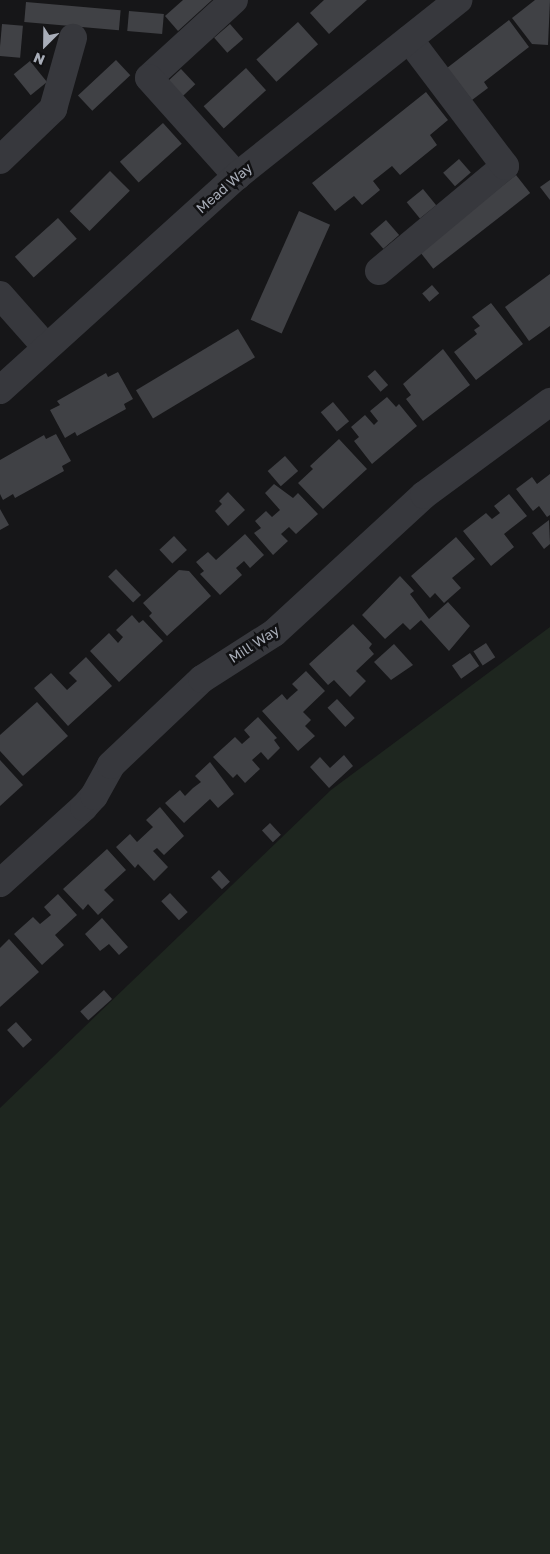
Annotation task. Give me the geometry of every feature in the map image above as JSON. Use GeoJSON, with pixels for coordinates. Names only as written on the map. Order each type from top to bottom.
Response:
{"type":"FeatureCollection","features":[{"type":"Feature","properties":{"kind":"street"},"geometry":{"type":"LineString","coordinates":[[234,0],[149,78],[237,176]]}},
{"type":"Feature","properties":{"kind":"street","name":"Mead Way"},"geometry":{"type":"LineString","coordinates":[[0,390],[237,176],[458,0]]}},
{"type":"Feature","properties":{"kind":"street"},"geometry":{"type":"LineString","coordinates":[[0,160],[53,109],[73,38]]}},
{"type":"Feature","properties":{"kind":"street"},"geometry":{"type":"LineString","coordinates":[[379,271],[505,166],[409,39]]}},
{"type":"Feature","properties":{"kind":"street"},"geometry":{"type":"LineString","coordinates":[[0,295],[46,347]]}},
{"type":"Feature","properties":{"kind":"street","name":"Mill Way"},"geometry":{"type":"LineString","coordinates":[[0,883],[84,807],[116,758],[202,679],[274,633],[424,495],[550,402]]}},
{"type":"Feature","properties":{"kind":"shaded area"},"geometry":{"type":"Polygon","coordinates":[[[550,627],[550,1554],[0,1554],[0,1108],[331,790],[550,627]]]}},
{"type":"Feature","properties":{"kind":"building"},"geometry":{"type":"Polygon","coordinates":[[[183,0],[212,0],[178,31],[165,16],[183,0]]]}},
{"type":"Feature","properties":{"kind":"building"},"geometry":{"type":"Polygon","coordinates":[[[324,0],[367,0],[329,34],[310,13],[324,0]]]}},
{"type":"Feature","properties":{"kind":"building"},"geometry":{"type":"Polygon","coordinates":[[[535,0],[550,0],[548,45],[532,44],[512,18],[535,0]]]}},
{"type":"Feature","properties":{"kind":"building"},"geometry":{"type":"Polygon","coordinates":[[[26,2],[121,10],[119,30],[24,22],[26,2]]]}},
{"type":"Feature","properties":{"kind":"building"},"geometry":{"type":"Polygon","coordinates":[[[129,11],[164,14],[162,34],[127,31],[129,11]]]}},
{"type":"Feature","properties":{"kind":"building"},"geometry":{"type":"Polygon","coordinates":[[[509,20],[529,47],[484,82],[488,88],[472,100],[447,68],[509,20]]]}},
{"type":"Feature","properties":{"kind":"building"},"geometry":{"type":"Polygon","coordinates":[[[298,22],[318,44],[276,82],[256,59],[298,22]]]}},
{"type":"Feature","properties":{"kind":"building"},"geometry":{"type":"Polygon","coordinates":[[[2,24],[23,26],[20,58],[0,56],[2,24]]]}},
{"type":"Feature","properties":{"kind":"building"},"geometry":{"type":"Polygon","coordinates":[[[230,24],[243,39],[227,53],[214,38],[230,24]]]}},
{"type":"Feature","properties":{"kind":"building"},"geometry":{"type":"Polygon","coordinates":[[[116,60],[130,75],[92,111],[78,95],[116,60]]]}},
{"type":"Feature","properties":{"kind":"building"},"geometry":{"type":"Polygon","coordinates":[[[30,61],[47,82],[31,95],[14,74],[30,61]]]}},
{"type":"Feature","properties":{"kind":"building"},"geometry":{"type":"Polygon","coordinates":[[[246,68],[266,90],[224,128],[204,106],[246,68]]]}},
{"type":"Feature","properties":{"kind":"building"},"geometry":{"type":"Polygon","coordinates":[[[181,69],[195,84],[180,99],[166,83],[181,69]]]}},
{"type":"Feature","properties":{"kind":"building"},"geometry":{"type":"Polygon","coordinates":[[[426,92],[448,120],[430,135],[437,145],[400,175],[392,166],[373,181],[380,190],[362,205],[354,196],[335,211],[312,183],[426,92]]]}},
{"type":"Feature","properties":{"kind":"building"},"geometry":{"type":"Polygon","coordinates":[[[163,123],[182,144],[139,183],[120,162],[163,123]]]}},
{"type":"Feature","properties":{"kind":"building"},"geometry":{"type":"Polygon","coordinates":[[[459,159],[471,173],[455,186],[443,173],[459,159]]]}},
{"type":"Feature","properties":{"kind":"building"},"geometry":{"type":"Polygon","coordinates":[[[110,171],[130,191],[89,231],[70,211],[110,171]]]}},
{"type":"Feature","properties":{"kind":"building"},"geometry":{"type":"Polygon","coordinates":[[[516,175],[530,193],[433,269],[419,251],[516,175]]]}},
{"type":"Feature","properties":{"kind":"building"},"geometry":{"type":"Polygon","coordinates":[[[550,180],[550,200],[540,187],[550,180]]]}},
{"type":"Feature","properties":{"kind":"building"},"geometry":{"type":"Polygon","coordinates":[[[423,189],[436,205],[420,219],[407,202],[423,189]]]}},
{"type":"Feature","properties":{"kind":"building"},"geometry":{"type":"Polygon","coordinates":[[[299,211],[330,225],[282,334],[251,320],[299,211]]]}},
{"type":"Feature","properties":{"kind":"building"},"geometry":{"type":"Polygon","coordinates":[[[58,218],[77,239],[34,278],[15,257],[58,218]]]}},
{"type":"Feature","properties":{"kind":"building"},"geometry":{"type":"Polygon","coordinates":[[[386,220],[399,235],[383,249],[370,234],[386,220]]]}},
{"type":"Feature","properties":{"kind":"building"},"geometry":{"type":"Polygon","coordinates":[[[550,274],[550,326],[529,341],[505,307],[550,274]]]}},
{"type":"Feature","properties":{"kind":"building"},"geometry":{"type":"Polygon","coordinates":[[[432,285],[439,293],[429,302],[422,294],[432,285]]]}},
{"type":"Feature","properties":{"kind":"building"},"geometry":{"type":"Polygon","coordinates":[[[491,303],[523,344],[476,380],[454,352],[477,334],[474,330],[480,326],[472,317],[491,303]]]}},
{"type":"Feature","properties":{"kind":"building"},"geometry":{"type":"Polygon","coordinates":[[[238,329],[255,357],[153,419],[136,390],[238,329]]]}},
{"type":"Feature","properties":{"kind":"building"},"geometry":{"type":"Polygon","coordinates":[[[443,349],[470,385],[423,421],[406,399],[411,395],[403,384],[443,349]]]}},
{"type":"Feature","properties":{"kind":"building"},"geometry":{"type":"Polygon","coordinates":[[[375,370],[388,385],[381,392],[367,377],[375,370]]]}},
{"type":"Feature","properties":{"kind":"building"},"geometry":{"type":"Polygon","coordinates":[[[118,372],[133,399],[124,404],[126,409],[77,436],[75,432],[65,438],[50,410],[60,405],[57,401],[106,373],[108,377],[118,372]]]}},
{"type":"Feature","properties":{"kind":"building"},"geometry":{"type":"Polygon","coordinates":[[[387,397],[396,407],[399,404],[417,426],[372,464],[354,441],[359,437],[351,427],[365,415],[374,425],[378,421],[370,411],[387,397]]]}},
{"type":"Feature","properties":{"kind":"building"},"geometry":{"type":"Polygon","coordinates":[[[333,402],[349,421],[337,431],[321,412],[333,402]]]}},
{"type":"Feature","properties":{"kind":"building"},"geometry":{"type":"Polygon","coordinates":[[[56,434],[71,461],[62,466],[64,471],[15,498],[13,494],[3,500],[0,494],[0,460],[44,435],[46,439],[56,434]]]}},
{"type":"Feature","properties":{"kind":"building"},"geometry":{"type":"Polygon","coordinates":[[[339,439],[367,469],[323,509],[298,483],[313,469],[310,466],[339,439]]]}},
{"type":"Feature","properties":{"kind":"building"},"geometry":{"type":"Polygon","coordinates":[[[285,456],[298,471],[281,486],[268,471],[285,456]]]}},
{"type":"Feature","properties":{"kind":"building"},"geometry":{"type":"Polygon","coordinates":[[[550,474],[550,515],[547,517],[539,506],[533,511],[516,489],[532,477],[537,484],[550,474]]]}},
{"type":"Feature","properties":{"kind":"building"},"geometry":{"type":"Polygon","coordinates":[[[274,484],[293,498],[298,493],[318,514],[296,534],[289,527],[281,534],[288,541],[273,555],[254,533],[261,528],[255,521],[266,511],[272,517],[280,510],[265,493],[274,484]]]}},
{"type":"Feature","properties":{"kind":"building"},"geometry":{"type":"Polygon","coordinates":[[[228,492],[245,510],[228,526],[215,511],[222,504],[219,501],[228,492]]]}},
{"type":"Feature","properties":{"kind":"building"},"geometry":{"type":"Polygon","coordinates":[[[509,494],[527,516],[504,534],[514,547],[491,566],[463,531],[486,513],[492,519],[500,513],[494,506],[509,494]]]}},
{"type":"Feature","properties":{"kind":"building"},"geometry":{"type":"Polygon","coordinates":[[[0,509],[9,525],[0,530],[0,509]]]}},
{"type":"Feature","properties":{"kind":"building"},"geometry":{"type":"Polygon","coordinates":[[[549,520],[550,544],[544,549],[532,533],[549,520]]]}},
{"type":"Feature","properties":{"kind":"building"},"geometry":{"type":"Polygon","coordinates":[[[245,534],[264,555],[250,568],[244,561],[236,568],[242,575],[220,595],[200,574],[204,571],[196,562],[208,552],[216,560],[245,534]]]}},
{"type":"Feature","properties":{"kind":"building"},"geometry":{"type":"Polygon","coordinates":[[[174,536],[187,550],[172,564],[159,550],[174,536]]]}},
{"type":"Feature","properties":{"kind":"building"},"geometry":{"type":"Polygon","coordinates":[[[456,537],[475,559],[452,578],[461,588],[444,603],[435,593],[430,598],[411,576],[456,537]]]}},
{"type":"Feature","properties":{"kind":"building"},"geometry":{"type":"Polygon","coordinates":[[[116,569],[141,595],[133,603],[108,577],[116,569]]]}},
{"type":"Feature","properties":{"kind":"building"},"geometry":{"type":"Polygon","coordinates":[[[179,570],[189,571],[211,596],[167,636],[149,616],[152,613],[143,603],[179,570]]]}},
{"type":"Feature","properties":{"kind":"building"},"geometry":{"type":"Polygon","coordinates":[[[400,576],[414,591],[410,594],[429,619],[448,602],[470,626],[449,651],[421,620],[410,630],[403,623],[385,639],[362,615],[400,576]]]}},
{"type":"Feature","properties":{"kind":"building"},"geometry":{"type":"Polygon","coordinates":[[[132,615],[139,623],[143,620],[163,641],[119,682],[90,651],[109,633],[118,643],[123,637],[116,630],[132,615]]]}},
{"type":"Feature","properties":{"kind":"building"},"geometry":{"type":"Polygon","coordinates":[[[353,624],[372,644],[369,648],[374,654],[356,671],[366,681],[350,697],[334,680],[328,685],[309,664],[353,624]]]}},
{"type":"Feature","properties":{"kind":"building"},"geometry":{"type":"Polygon","coordinates":[[[486,643],[495,657],[483,665],[473,651],[486,643]]]}},
{"type":"Feature","properties":{"kind":"building"},"geometry":{"type":"Polygon","coordinates":[[[394,644],[413,665],[391,680],[374,662],[394,644]]]}},
{"type":"Feature","properties":{"kind":"building"},"geometry":{"type":"Polygon","coordinates":[[[470,653],[479,666],[461,679],[452,666],[470,653]]]}},
{"type":"Feature","properties":{"kind":"building"},"geometry":{"type":"Polygon","coordinates":[[[86,657],[112,686],[68,726],[34,688],[51,673],[67,690],[77,681],[69,673],[86,657]]]}},
{"type":"Feature","properties":{"kind":"building"},"geometry":{"type":"Polygon","coordinates":[[[306,671],[325,691],[303,712],[311,720],[305,726],[315,736],[298,751],[262,711],[282,694],[287,700],[298,690],[292,684],[306,671]]]}},
{"type":"Feature","properties":{"kind":"building"},"geometry":{"type":"Polygon","coordinates":[[[337,699],[355,718],[345,727],[327,708],[337,699]]]}},
{"type":"Feature","properties":{"kind":"building"},"geometry":{"type":"Polygon","coordinates":[[[37,702],[68,736],[23,776],[0,751],[0,735],[37,702]]]}},
{"type":"Feature","properties":{"kind":"building"},"geometry":{"type":"Polygon","coordinates":[[[258,717],[277,738],[274,740],[280,748],[268,760],[261,752],[252,760],[260,769],[245,783],[237,774],[233,778],[213,757],[235,737],[242,744],[250,737],[244,730],[258,717]]]}},
{"type":"Feature","properties":{"kind":"building"},"geometry":{"type":"Polygon","coordinates":[[[344,755],[353,766],[329,788],[310,767],[320,757],[330,768],[344,755]]]}},
{"type":"Feature","properties":{"kind":"building"},"geometry":{"type":"Polygon","coordinates":[[[0,760],[23,785],[0,806],[0,760]]]}},
{"type":"Feature","properties":{"kind":"building"},"geometry":{"type":"Polygon","coordinates":[[[210,762],[234,794],[218,808],[210,799],[184,823],[165,803],[180,790],[185,796],[201,782],[195,776],[210,762]]]}},
{"type":"Feature","properties":{"kind":"building"},"geometry":{"type":"Polygon","coordinates":[[[160,807],[184,836],[164,855],[157,848],[153,851],[168,867],[154,881],[138,864],[135,868],[116,847],[130,834],[137,842],[153,827],[146,820],[160,807]]]}},
{"type":"Feature","properties":{"kind":"building"},"geometry":{"type":"Polygon","coordinates":[[[270,823],[281,835],[273,842],[262,831],[270,823]]]}},
{"type":"Feature","properties":{"kind":"building"},"geometry":{"type":"Polygon","coordinates":[[[107,849],[126,870],[104,890],[114,900],[98,915],[88,904],[83,910],[63,889],[107,849]]]}},
{"type":"Feature","properties":{"kind":"building"},"geometry":{"type":"Polygon","coordinates":[[[219,870],[230,882],[222,889],[211,878],[219,870]]]}},
{"type":"Feature","properties":{"kind":"building"},"geometry":{"type":"Polygon","coordinates":[[[170,893],[188,912],[179,920],[161,901],[170,893]]]}},
{"type":"Feature","properties":{"kind":"building"},"geometry":{"type":"Polygon","coordinates":[[[58,894],[77,915],[55,935],[64,945],[42,965],[14,934],[33,917],[40,924],[51,915],[44,907],[58,894]]]}},
{"type":"Feature","properties":{"kind":"building"},"geometry":{"type":"Polygon","coordinates":[[[102,918],[128,947],[119,955],[109,944],[100,951],[85,934],[102,918]]]}},
{"type":"Feature","properties":{"kind":"building"},"geometry":{"type":"Polygon","coordinates":[[[9,939],[39,972],[0,1007],[0,948],[9,939]]]}},
{"type":"Feature","properties":{"kind":"building"},"geometry":{"type":"Polygon","coordinates":[[[104,990],[112,999],[88,1020],[80,1011],[104,990]]]}},
{"type":"Feature","properties":{"kind":"building"},"geometry":{"type":"Polygon","coordinates":[[[16,1022],[32,1040],[23,1048],[7,1030],[16,1022]]]}}]}
